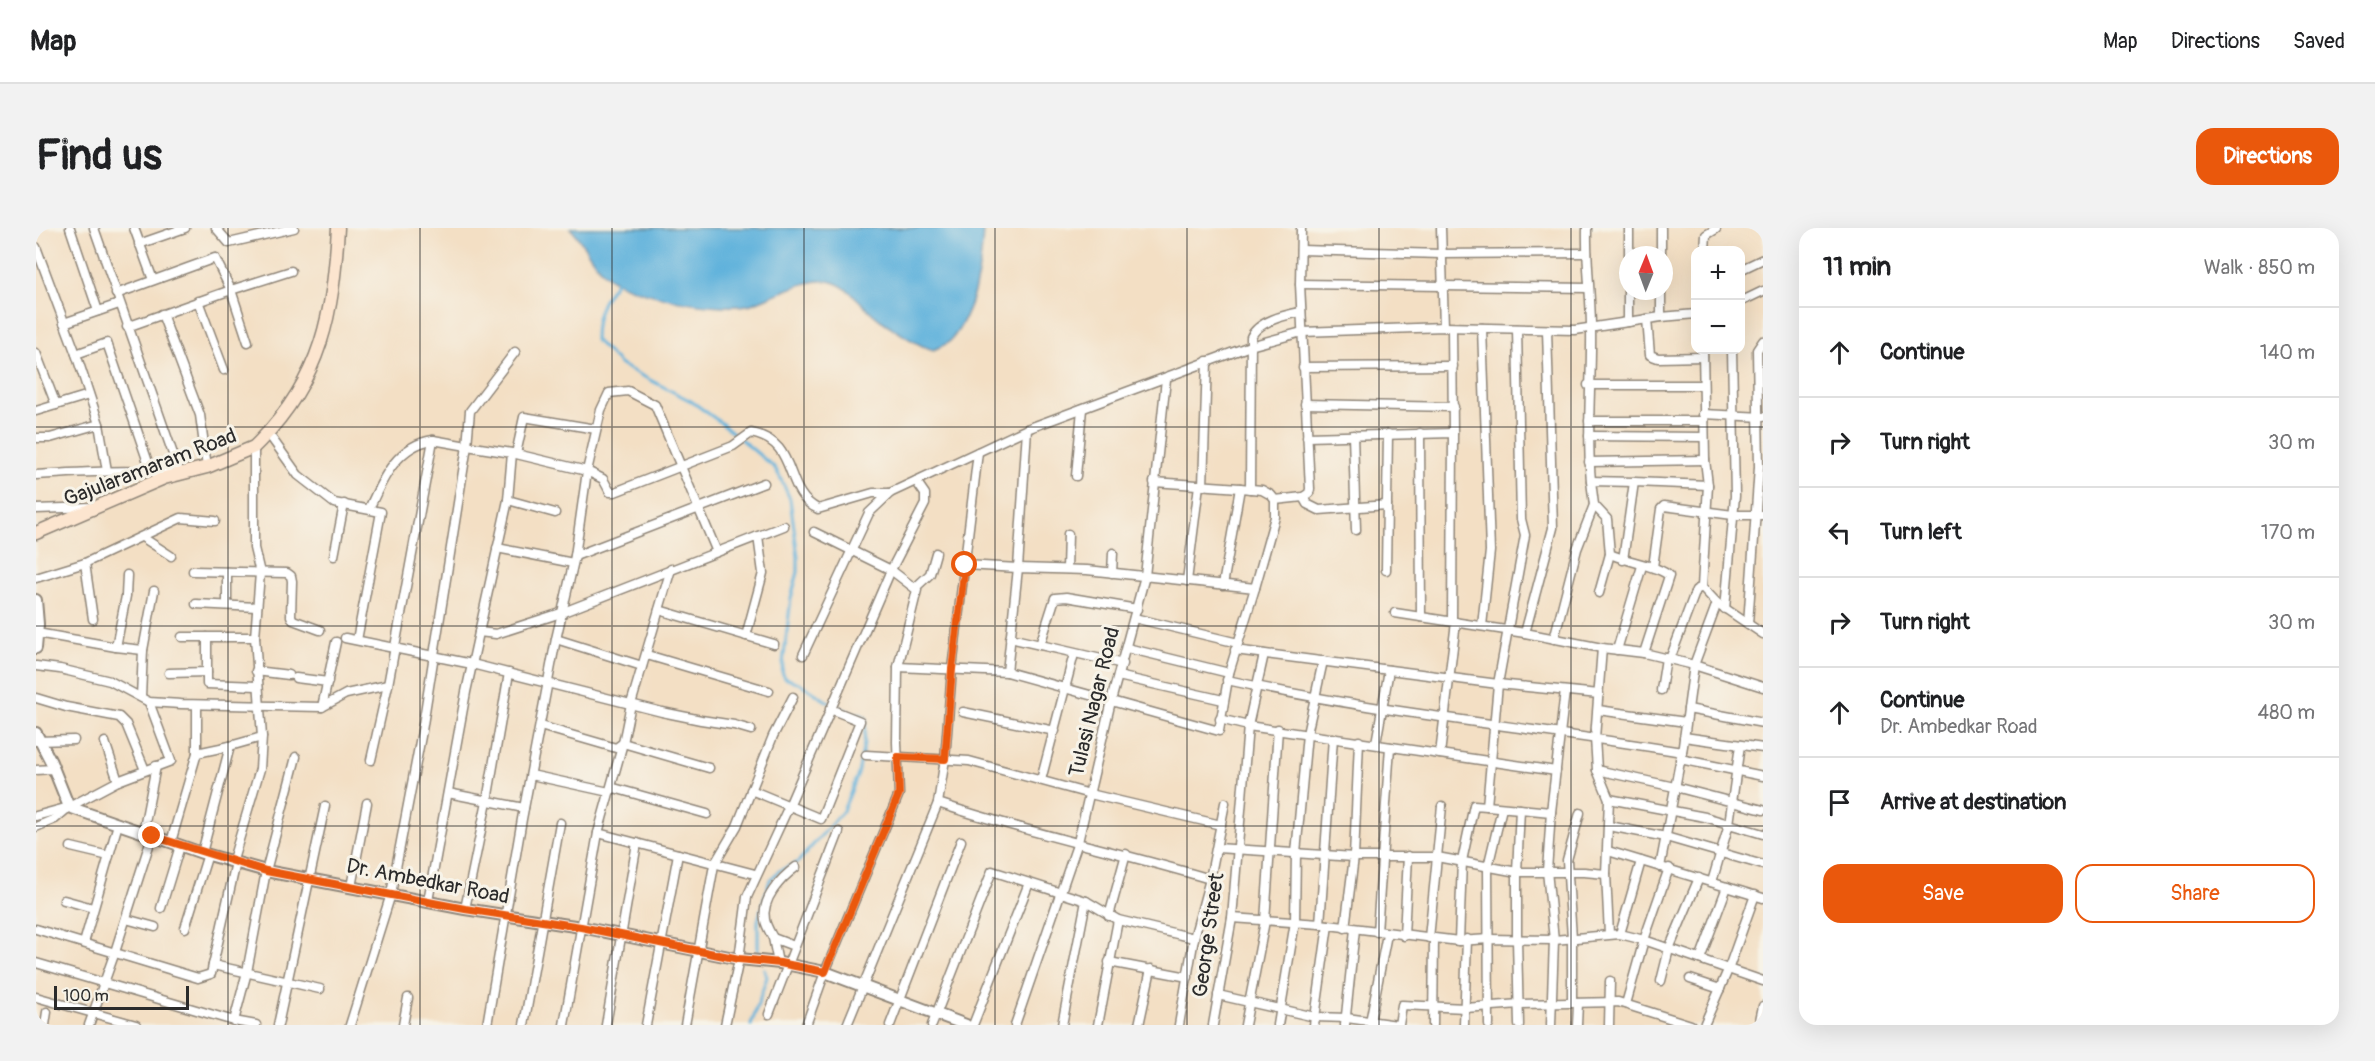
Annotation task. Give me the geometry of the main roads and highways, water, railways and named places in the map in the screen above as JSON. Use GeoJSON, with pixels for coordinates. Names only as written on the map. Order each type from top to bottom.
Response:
{"type":"FeatureCollection","features":[{"type":"Feature","properties":{"kind":"main road","name":"Gajularamaram Road"},"geometry":{"type":"LineString","coordinates":[[36,533],[164,478],[207,467],[254,447],[268,433],[304,384],[317,357],[334,287],[338,228]]}},
{"type":"Feature","properties":{"kind":"main road"},"geometry":{"type":"LineString","coordinates":[[36,540],[79,522],[88,512]]}},
{"type":"Feature","properties":{"kind":"water"},"geometry":{"type":"Polygon","coordinates":[[[570,228],[983,228],[981,256],[971,303],[950,341],[933,350],[919,344],[875,316],[844,287],[828,281],[811,282],[741,306],[678,301],[634,289],[606,275],[570,228]]]}},
{"type":"Feature","properties":{"kind":"waterway"},"geometry":{"type":"LineString","coordinates":[[616,282],[600,309],[595,340],[621,365],[691,401],[720,422],[775,468],[790,499],[798,572],[791,598],[782,672],[785,678],[801,684],[851,713],[860,714],[866,718],[858,774],[843,811],[798,862],[779,871],[770,880],[763,903]]}},
{"type":"Feature","properties":{"kind":"waterway"},"geometry":{"type":"LineString","coordinates":[[758,954],[758,921],[761,909]]}},
{"type":"Feature","properties":{"kind":"waterway"},"geometry":{"type":"LineString","coordinates":[[751,1025],[767,977],[764,969]]}}]}
